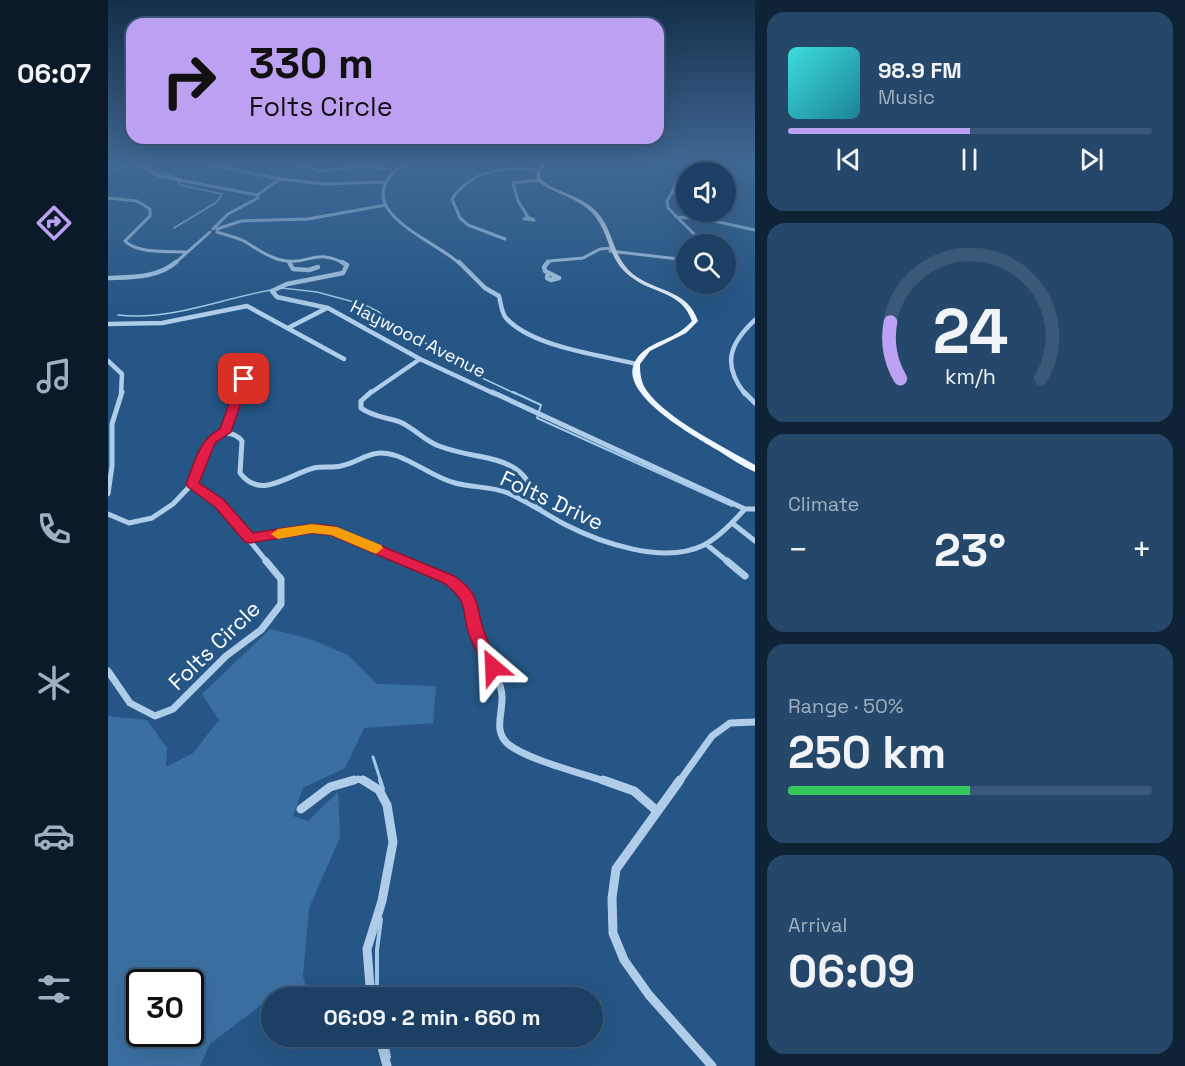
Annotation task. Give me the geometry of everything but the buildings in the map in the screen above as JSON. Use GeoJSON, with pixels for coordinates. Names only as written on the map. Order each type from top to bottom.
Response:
{"type":"FeatureCollection","features":[{"type":"Feature","properties":{"kind":"main road"},"geometry":{"type":"LineString","coordinates":[[594,213],[601,221],[612,250],[621,265],[631,275],[685,303],[691,308],[694,316],[695,321],[691,327],[656,345],[637,364],[639,383],[650,399],[665,412],[754,469]]}},
{"type":"Feature","properties":{"kind":"street"},"geometry":{"type":"LineString","coordinates":[[150,213],[150,216],[129,235],[125,241],[127,244],[136,248],[187,252]]}},
{"type":"Feature","properties":{"kind":"street"},"geometry":{"type":"LineString","coordinates":[[108,278],[138,277],[158,273],[172,267],[214,231],[230,213]]}},
{"type":"Feature","properties":{"kind":"street"},"geometry":{"type":"LineString","coordinates":[[214,231],[243,219],[308,219],[338,213]]}},
{"type":"Feature","properties":{"kind":"street"},"geometry":{"type":"LineString","coordinates":[[392,213],[405,228],[449,255],[483,289],[499,296],[503,315],[509,321],[538,337],[637,364]]}},
{"type":"Feature","properties":{"kind":"street"},"geometry":{"type":"LineString","coordinates":[[458,213],[468,225],[505,239]]}},
{"type":"Feature","properties":{"kind":"street"},"geometry":{"type":"LineString","coordinates":[[525,213],[528,217]]}},
{"type":"Feature","properties":{"kind":"street"},"geometry":{"type":"LineString","coordinates":[[672,213],[676,217]]}},
{"type":"Feature","properties":{"kind":"street"},"geometry":{"type":"LineString","coordinates":[[681,222],[694,234]]}},
{"type":"Feature","properties":{"kind":"street"},"geometry":{"type":"LineString","coordinates":[[722,222],[754,230]]}},
{"type":"Feature","properties":{"kind":"street"},"geometry":{"type":"LineString","coordinates":[[214,231],[240,240],[270,257],[288,262],[293,269],[318,267]]}},
{"type":"Feature","properties":{"kind":"street"},"geometry":{"type":"LineString","coordinates":[[548,273],[544,267],[549,261],[583,258],[597,252],[612,250],[676,259]]}},
{"type":"Feature","properties":{"kind":"street","name":"Haywood Avenue"},"geometry":{"type":"LineString","coordinates":[[288,262],[326,254],[347,265],[343,273],[331,278],[280,284],[272,291],[277,297],[328,308],[420,359],[745,509],[754,509]]}},
{"type":"Feature","properties":{"kind":"street"},"geometry":{"type":"LineString","coordinates":[[108,324],[142,326],[178,322],[247,306],[344,359]]}},
{"type":"Feature","properties":{"kind":"street"},"geometry":{"type":"LineString","coordinates":[[288,328],[328,308]]}},
{"type":"Feature","properties":{"kind":"street"},"geometry":{"type":"LineString","coordinates":[[754,320],[747,325],[730,355],[730,365],[740,389],[754,403]]}},
{"type":"Feature","properties":{"kind":"street"},"geometry":{"type":"LineString","coordinates":[[420,359],[377,387],[361,401],[361,408],[379,418],[406,425],[441,447],[484,456],[505,464],[522,475],[534,487],[540,510]]}},
{"type":"Feature","properties":{"kind":"street"},"geometry":{"type":"LineString","coordinates":[[108,362],[115,365],[123,378],[123,395],[112,423],[112,465],[108,494]]}},
{"type":"Feature","properties":{"kind":"street"},"geometry":{"type":"LineString","coordinates":[[108,514],[129,523],[152,518],[173,504],[192,484],[209,442],[213,437],[225,432],[244,379]]}},
{"type":"Feature","properties":{"kind":"street","name":"Folts Drive"},"geometry":{"type":"LineString","coordinates":[[225,432],[237,435],[242,441],[240,473],[246,481],[258,485],[275,485],[314,468],[342,466],[367,454],[379,452],[397,456],[454,483],[495,488],[586,535],[625,548],[661,554],[676,554],[706,544],[745,509]]}},
{"type":"Feature","properties":{"kind":"street","name":"Folts Circle"},"geometry":{"type":"LineString","coordinates":[[108,671],[130,703],[155,716],[173,710],[226,656],[261,630],[281,604],[281,579],[250,538],[219,504],[192,484]]}},
{"type":"Feature","properties":{"kind":"street"},"geometry":{"type":"LineString","coordinates":[[732,523],[754,541]]}},
{"type":"Feature","properties":{"kind":"street"},"geometry":{"type":"LineString","coordinates":[[250,538],[312,528],[333,531],[449,579],[463,590],[470,602],[477,635],[498,680],[502,697],[498,723],[507,743],[529,755],[634,791],[657,811]]}},
{"type":"Feature","properties":{"kind":"street"},"geometry":{"type":"LineString","coordinates":[[706,544],[745,576]]}},
{"type":"Feature","properties":{"kind":"street"},"geometry":{"type":"LineString","coordinates":[[712,1066],[649,994],[624,960],[613,933],[612,898],[616,869],[712,736],[730,723],[754,722]]}},
{"type":"Feature","properties":{"kind":"street"},"geometry":{"type":"LineString","coordinates":[[301,809],[330,787],[358,779],[369,782],[379,790],[387,805],[393,842],[382,901],[367,950],[370,987]]}},
{"type":"Feature","properties":{"kind":"street"},"geometry":{"type":"LineString","coordinates":[[382,1047],[387,1066]]}},
{"type":"Feature","properties":{"kind":"shaded area"},"geometry":{"type":"Polygon","coordinates":[[[270,629],[310,639],[348,655],[377,684],[436,686],[433,723],[364,728],[345,768],[303,788],[293,816],[308,821],[338,792],[340,837],[309,908],[303,976],[306,987],[261,987],[261,1005],[210,1044],[200,1066],[108,1066],[108,716],[147,720],[167,748],[166,767],[193,753],[219,720],[202,694],[270,629]]]}},
{"type":"Feature","properties":{"kind":"waterway"},"geometry":{"type":"LineString","coordinates":[[174,228],[199,213]]}},
{"type":"Feature","properties":{"kind":"waterway"},"geometry":{"type":"LineString","coordinates":[[282,288],[317,292],[365,305],[379,312],[394,326],[447,355],[461,368],[516,394]]}},
{"type":"Feature","properties":{"kind":"waterway"},"geometry":{"type":"LineString","coordinates":[[118,315],[138,316],[176,312],[271,290]]}},
{"type":"Feature","properties":{"kind":"waterway"},"geometry":{"type":"LineString","coordinates":[[513,392],[541,405],[537,418],[732,506]]}},
{"type":"Feature","properties":{"kind":"waterway"},"geometry":{"type":"LineString","coordinates":[[373,757],[381,782]]}},
{"type":"Feature","properties":{"kind":"waterway"},"geometry":{"type":"LineString","coordinates":[[380,780],[383,789]]}},
{"type":"Feature","properties":{"kind":"waterway"},"geometry":{"type":"LineString","coordinates":[[377,987],[377,950],[381,919]]}},
{"type":"Feature","properties":{"kind":"waterway"},"geometry":{"type":"LineString","coordinates":[[387,1047],[389,1057]]}},
{"type":"Feature","properties":{"kind":"slow traffic"},"geometry":{"type":"LineString","coordinates":[[278,534],[312,528],[333,531],[376,548]]}},
{"type":"Feature","properties":{"kind":"route"},"geometry":{"type":"LineString","coordinates":[[244,379],[225,432],[213,437],[209,442],[192,484],[219,504],[250,538],[312,528],[333,531],[449,579],[463,590],[470,602],[477,635],[493,667]]}}]}
